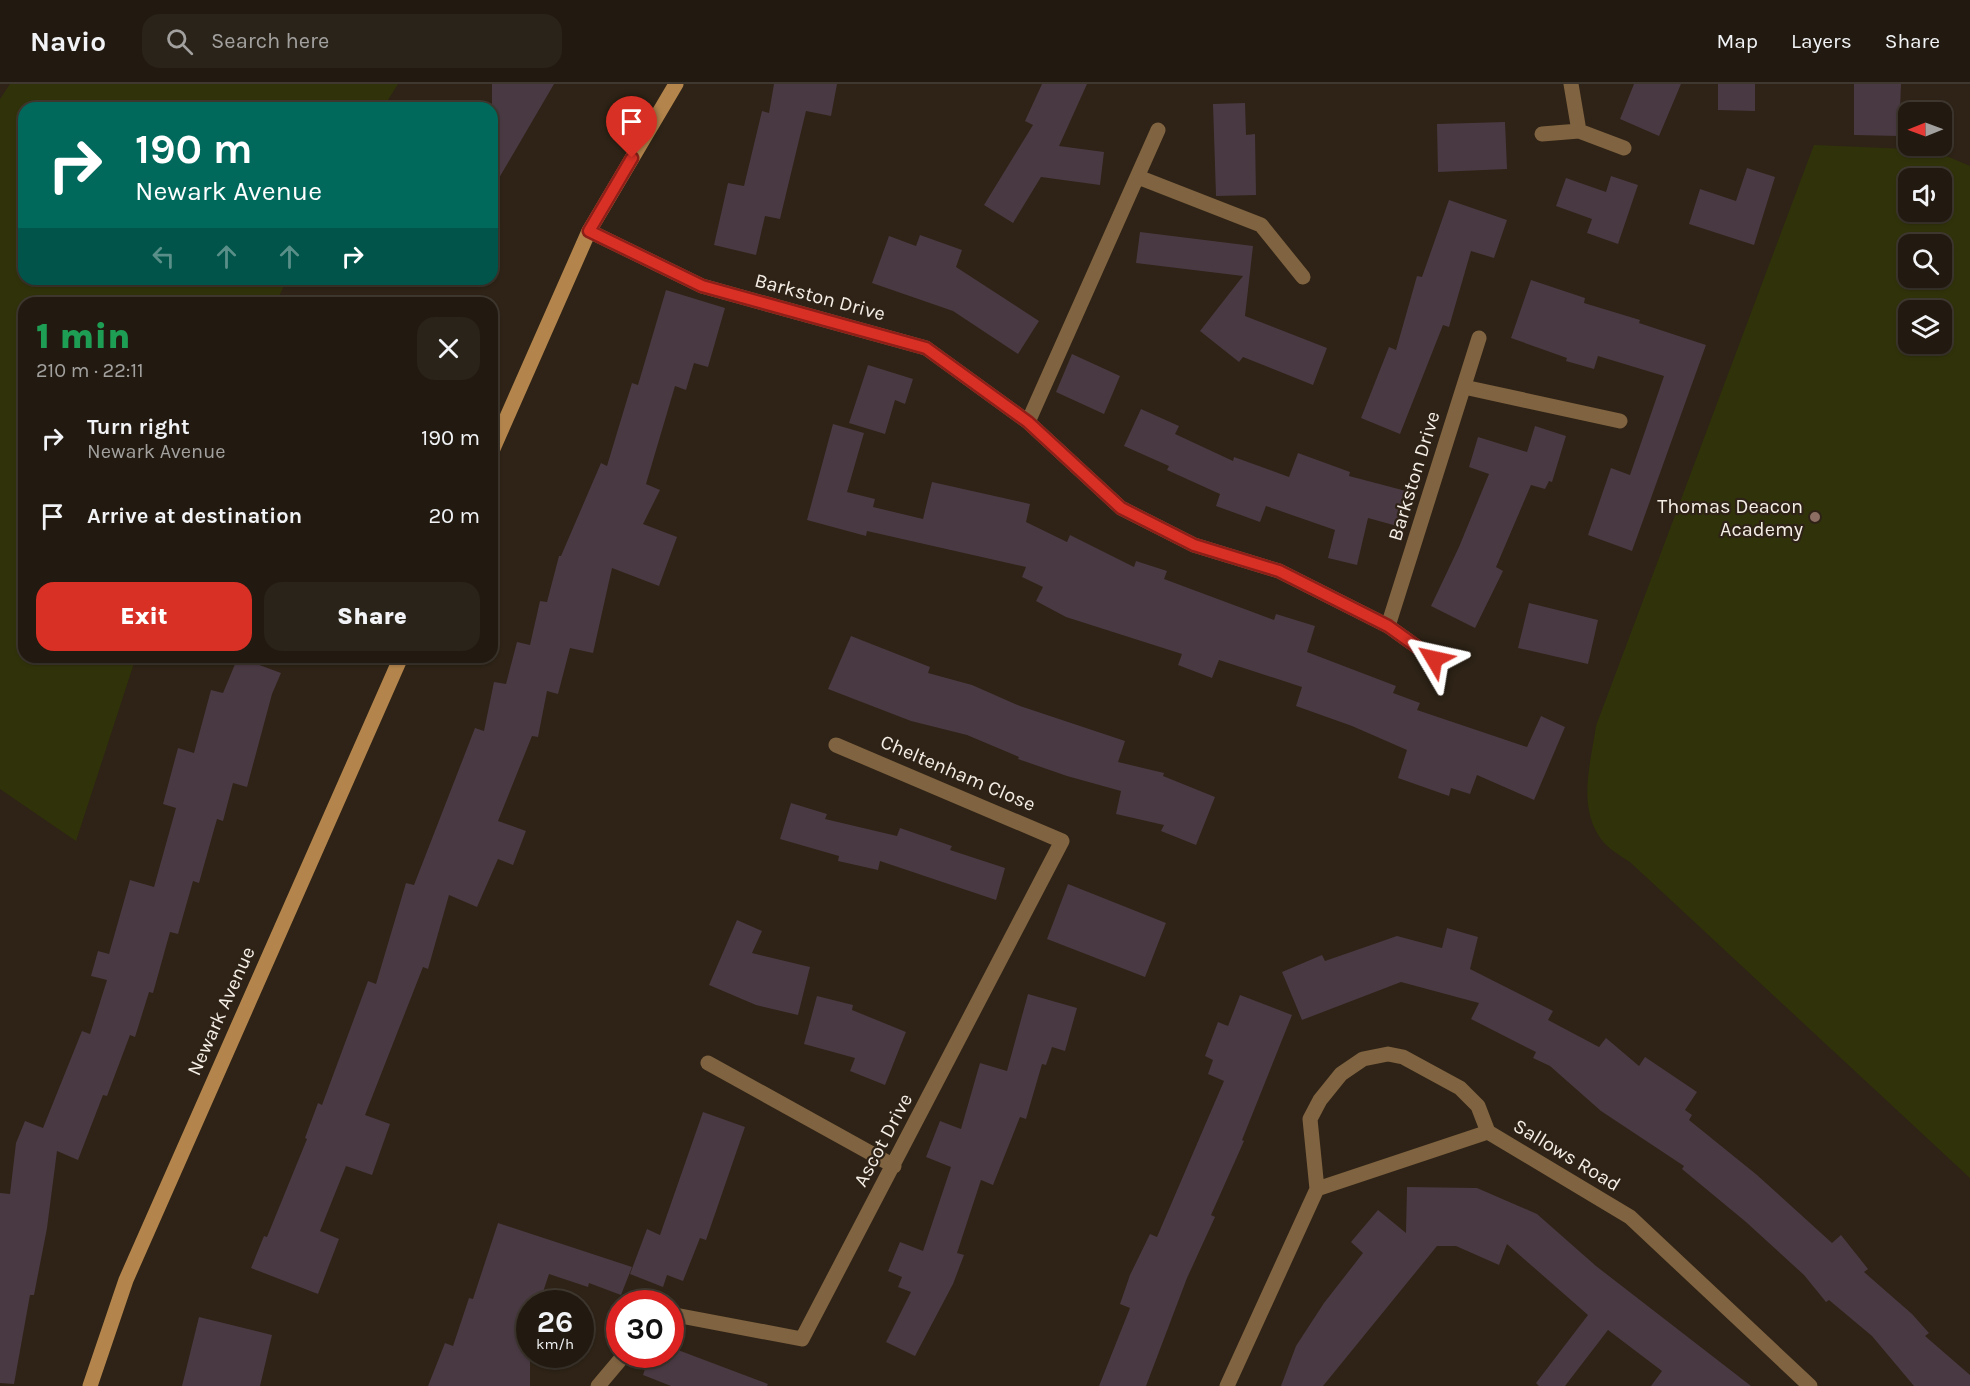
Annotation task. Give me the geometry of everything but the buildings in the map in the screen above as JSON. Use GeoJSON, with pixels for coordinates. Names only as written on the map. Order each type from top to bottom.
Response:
{"type":"FeatureCollection","features":[{"type":"Feature","properties":{"kind":"street"},"geometry":{"type":"LineString","coordinates":[[498,437],[589,231],[676,84]]}},
{"type":"Feature","properties":{"kind":"street"},"geometry":{"type":"LineString","coordinates":[[1571,84],[1580,131]]}},
{"type":"Feature","properties":{"kind":"street"},"geometry":{"type":"LineString","coordinates":[[1028,422],[1158,130]]}},
{"type":"Feature","properties":{"kind":"street"},"geometry":{"type":"LineString","coordinates":[[1542,134],[1580,131],[1624,148]]}},
{"type":"Feature","properties":{"kind":"street"},"geometry":{"type":"LineString","coordinates":[[1138,177],[1261,225],[1303,277]]}},
{"type":"Feature","properties":{"kind":"street","name":"Barkston Drive"},"geometry":{"type":"LineString","coordinates":[[589,231],[702,286],[926,348],[1028,422],[1121,508],[1194,545],[1279,571],[1388,626],[1434,659]]}},
{"type":"Feature","properties":{"kind":"street","name":"Barkston Drive"},"geometry":{"type":"LineString","coordinates":[[1388,626],[1479,338]]}},
{"type":"Feature","properties":{"kind":"street"},"geometry":{"type":"LineString","coordinates":[[1464,387],[1620,421]]}},
{"type":"Feature","properties":{"kind":"street","name":"Newark Avenue"},"geometry":{"type":"LineString","coordinates":[[90,1386],[126,1280],[398,663]]}},
{"type":"Feature","properties":{"kind":"street","name":"Cheltenham Close"},"geometry":{"type":"LineString","coordinates":[[836,745],[1062,841]]}},
{"type":"Feature","properties":{"kind":"street","name":"Ascot Drive"},"geometry":{"type":"LineString","coordinates":[[684,1317],[802,1339],[1062,841]]}},
{"type":"Feature","properties":{"kind":"street"},"geometry":{"type":"LineString","coordinates":[[1227,1386],[1317,1189],[1310,1119],[1320,1100],[1341,1074],[1363,1059],[1388,1054],[1403,1057],[1460,1088],[1478,1106],[1488,1132]]}},
{"type":"Feature","properties":{"kind":"street"},"geometry":{"type":"LineString","coordinates":[[708,1063],[894,1166]]}},
{"type":"Feature","properties":{"kind":"street","name":"Sallows Road"},"geometry":{"type":"LineString","coordinates":[[1317,1189],[1488,1132],[1630,1217],[1810,1386]]}},
{"type":"Feature","properties":{"kind":"street"},"geometry":{"type":"LineString","coordinates":[[598,1386],[613,1368]]}},
{"type":"Feature","properties":{"kind":"green space"},"geometry":{"type":"Polygon","coordinates":[[[10,84],[398,84],[387,102],[18,102],[18,285],[284,285],[279,297],[18,297],[18,663],[134,663],[76,841],[0,789],[0,99],[10,84]]]}},
{"type":"Feature","properties":{"kind":"green space","name":"Thomas Deacon Academy"},"geometry":{"type":"Polygon","coordinates":[[[1814,145],[1898,149],[1898,156],[1946,156],[1970,166],[1970,1178],[1630,862],[1614,852],[1601,839],[1589,812],[1589,769],[1596,726],[1814,145]]]}},
{"type":"Feature","properties":{"kind":"place","name":"Thomas Deacon Academy"},"geometry":{"type":"Point","coordinates":[1815,517]}},
{"type":"Feature","properties":{"kind":"route"},"geometry":{"type":"LineString","coordinates":[[632,158],[589,231],[702,286],[926,348],[1028,422],[1121,508],[1194,545],[1279,571],[1388,626],[1434,659]]}}]}
